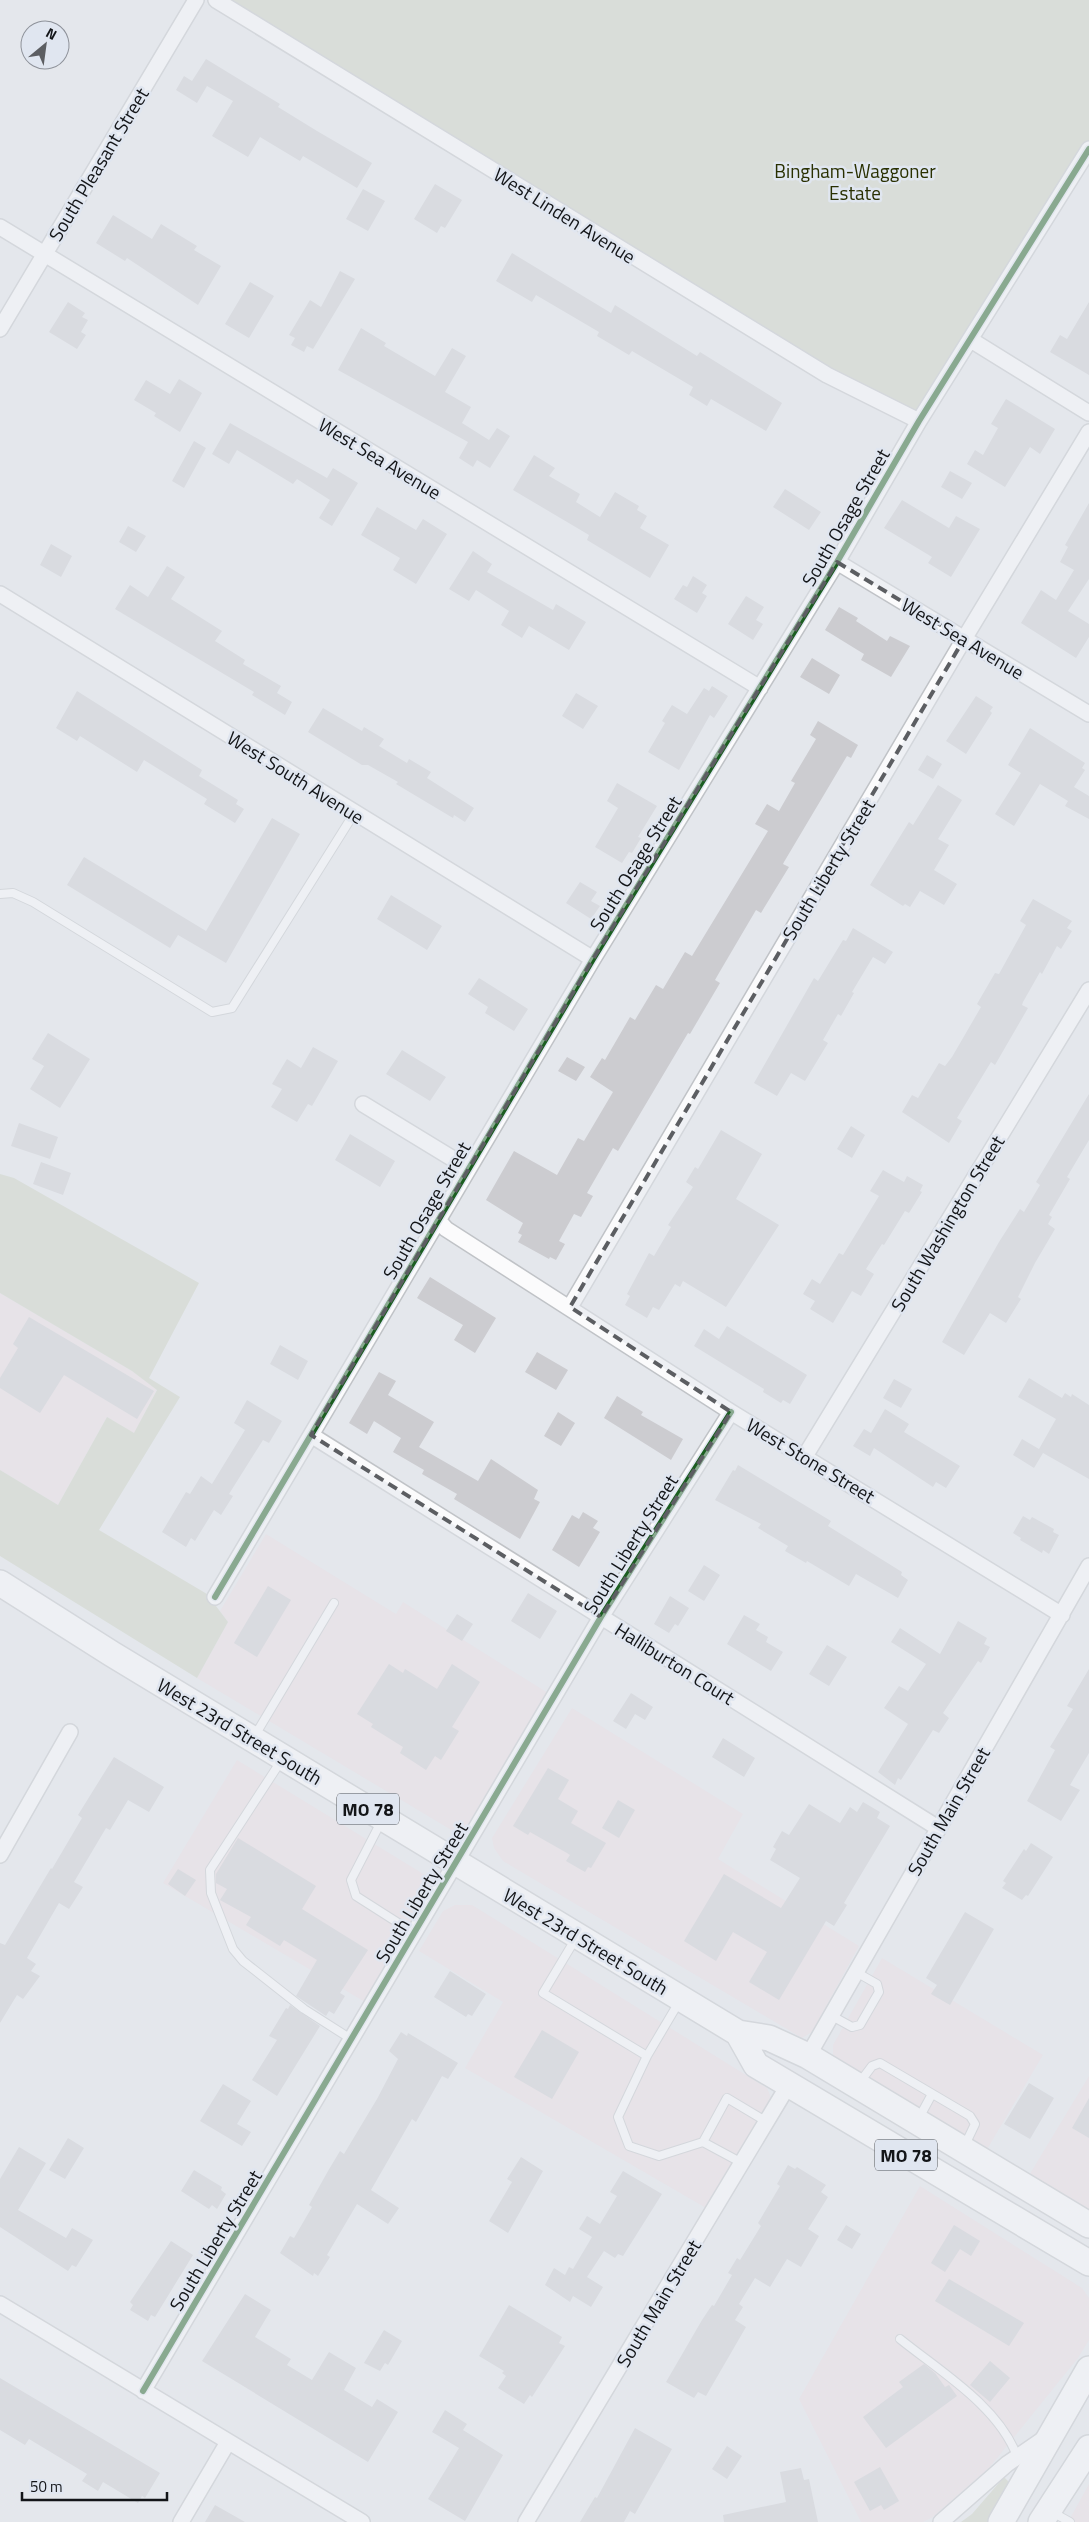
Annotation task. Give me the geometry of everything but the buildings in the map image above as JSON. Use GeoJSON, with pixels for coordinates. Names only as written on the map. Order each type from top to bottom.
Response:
{"type":"FeatureCollection","features":[{"type":"Feature","properties":{"kind":"main road","name":"West 23rd Street South"},"geometry":{"type":"LineString","coordinates":[[0,1583],[283,1758],[738,2032]]}},
{"type":"Feature","properties":{"kind":"main road","name":"MO 78"},"geometry":{"type":"LineString","coordinates":[[738,2032],[769,2038],[808,2056],[1089,2225]]}},
{"type":"Feature","properties":{"kind":"main road","name":"MO 78"},"geometry":{"type":"LineString","coordinates":[[738,2032],[756,2065],[1089,2264]]}},
{"type":"Feature","properties":{"kind":"main road"},"geometry":{"type":"LineString","coordinates":[[1001,2522],[1089,2369]]}},
{"type":"Feature","properties":{"kind":"main road"},"geometry":{"type":"LineString","coordinates":[[1044,2516],[1089,2448]]}},
{"type":"Feature","properties":{"kind":"street","name":"South Pleasant Street"},"geometry":{"type":"LineString","coordinates":[[0,329],[196,0]]}},
{"type":"Feature","properties":{"kind":"street","name":"West Linden Avenue"},"geometry":{"type":"LineString","coordinates":[[216,0],[827,375],[919,421]]}},
{"type":"Feature","properties":{"kind":"street","name":"South Osage Street"},"geometry":{"type":"LineString","coordinates":[[214,1597],[593,959],[837,562],[919,421],[1089,149]]}},
{"type":"Feature","properties":{"kind":"street","name":"West Sea Avenue"},"geometry":{"type":"LineString","coordinates":[[0,227],[760,688]]}},
{"type":"Feature","properties":{"kind":"street"},"geometry":{"type":"LineString","coordinates":[[971,340],[1089,413]]}},
{"type":"Feature","properties":{"kind":"street","name":"South Liberty Street"},"geometry":{"type":"LineString","coordinates":[[570,1307],[964,639],[1089,432]]}},
{"type":"Feature","properties":{"kind":"street","name":"West Sea Avenue"},"geometry":{"type":"LineString","coordinates":[[837,562],[1089,714]]}},
{"type":"Feature","properties":{"kind":"street","name":"West South Avenue"},"geometry":{"type":"LineString","coordinates":[[0,594],[593,959]]}},
{"type":"Feature","properties":{"kind":"street","name":"South Washington Street"},"geometry":{"type":"LineString","coordinates":[[805,1456],[1089,990]]}},
{"type":"Feature","properties":{"kind":"street"},"geometry":{"type":"LineString","coordinates":[[363,1104],[468,1168]]}},
{"type":"Feature","properties":{"kind":"street","name":"West Stone Street"},"geometry":{"type":"LineString","coordinates":[[438,1220],[446,1229],[731,1412],[1062,1614]]}},
{"type":"Feature","properties":{"kind":"street","name":"South Liberty Street"},"geometry":{"type":"LineString","coordinates":[[143,2391],[601,1617],[731,1412]]}},
{"type":"Feature","properties":{"kind":"street","name":"Halliburton Court"},"geometry":{"type":"LineString","coordinates":[[311,1435],[938,1828]]}},
{"type":"Feature","properties":{"kind":"street","name":"South Main Street"},"geometry":{"type":"LineString","coordinates":[[808,2056],[1089,1566]]}},
{"type":"Feature","properties":{"kind":"street"},"geometry":{"type":"LineString","coordinates":[[0,1855],[70,1732]]}},
{"type":"Feature","properties":{"kind":"street","name":"South Main Street"},"geometry":{"type":"LineString","coordinates":[[526,2522],[790,2084]]}},
{"type":"Feature","properties":{"kind":"street"},"geometry":{"type":"LineString","coordinates":[[0,2304],[362,2522]]}},
{"type":"Feature","properties":{"kind":"street"},"geometry":{"type":"LineString","coordinates":[[941,2522],[1018,2456],[1053,2433]]}},
{"type":"Feature","properties":{"kind":"street"},"geometry":{"type":"LineString","coordinates":[[181,2522],[228,2442]]}},
{"type":"Feature","properties":{"kind":"lane"},"geometry":{"type":"LineString","coordinates":[[0,894],[13,893],[33,902],[212,1012],[232,1008],[354,812]]}},
{"type":"Feature","properties":{"kind":"lane"},"geometry":{"type":"LineString","coordinates":[[253,1739],[334,1603]]}},
{"type":"Feature","properties":{"kind":"lane"},"geometry":{"type":"LineString","coordinates":[[283,1758],[210,1870],[211,1892],[233,1949],[243,1961],[304,2009],[351,2039]]}},
{"type":"Feature","properties":{"kind":"lane"},"geometry":{"type":"LineString","coordinates":[[383,1818],[351,1880],[356,1896],[414,1933]]}},
{"type":"Feature","properties":{"kind":"lane"},"geometry":{"type":"LineString","coordinates":[[578,1935],[543,1993],[647,2056]]}},
{"type":"Feature","properties":{"kind":"lane"},"geometry":{"type":"LineString","coordinates":[[832,2016],[852,2028],[860,2025],[879,1992],[877,1984],[856,1972]]}},
{"type":"Feature","properties":{"kind":"lane"},"geometry":{"type":"LineString","coordinates":[[682,1999],[647,2056],[618,2117],[629,2146],[659,2156],[702,2142],[727,2098],[767,2122]]}},
{"type":"Feature","properties":{"kind":"lane"},"geometry":{"type":"LineString","coordinates":[[858,2086],[872,2066],[880,2063],[970,2116],[975,2124],[962,2150]]}},
{"type":"Feature","properties":{"kind":"lane"},"geometry":{"type":"LineString","coordinates":[[917,2122],[932,2094]]}},
{"type":"Feature","properties":{"kind":"lane"},"geometry":{"type":"LineString","coordinates":[[702,2142],[742,2164]]}},
{"type":"Feature","properties":{"kind":"lane"},"geometry":{"type":"LineString","coordinates":[[900,2339],[990,2412],[1012,2443],[1018,2456]]}},
{"type":"Feature","properties":{"kind":"lane"},"geometry":{"type":"LineString","coordinates":[[1044,2516],[1070,2522]]}},
{"type":"Feature","properties":{"kind":"highlighted area"},"geometry":{"type":"Polygon","coordinates":[[[837,562],[964,639],[570,1307],[731,1412],[601,1617],[311,1435],[593,959],[837,562]]]}},
{"type":"Feature","properties":{"kind":"shaded area"},"geometry":{"type":"Polygon","coordinates":[[[0,1293],[132,1371],[157,1389],[134,1434],[107,1417],[58,1505],[0,1470],[0,1293]]]}},
{"type":"Feature","properties":{"kind":"shaded area"},"geometry":{"type":"Polygon","coordinates":[[[266,1534],[396,1614],[403,1602],[548,1693],[465,1829],[453,1831],[197,1678],[228,1622],[220,1611],[266,1534]]]}},
{"type":"Feature","properties":{"kind":"shaded area"},"geometry":{"type":"Polygon","coordinates":[[[572,1708],[743,1814],[718,1859],[859,1946],[812,2032],[802,2038],[503,1861],[494,1848],[492,1838],[572,1708]]]}},
{"type":"Feature","properties":{"kind":"shaded area"},"geometry":{"type":"Polygon","coordinates":[[[237,1760],[430,1878],[431,1889],[365,2002],[163,1883],[237,1760]]]}},
{"type":"Feature","properties":{"kind":"shaded area"},"geometry":{"type":"Polygon","coordinates":[[[455,1905],[472,1905],[767,2088],[771,2098],[706,2208],[465,2068],[503,2002],[419,1951],[443,1911],[455,1905]]]}},
{"type":"Feature","properties":{"kind":"shaded area"},"geometry":{"type":"Polygon","coordinates":[[[882,1958],[1043,2055],[986,2151],[833,2056],[833,2045],[882,1958]]]}},
{"type":"Feature","properties":{"kind":"shaded area"},"geometry":{"type":"Polygon","coordinates":[[[1089,2076],[1089,2212],[1028,2177],[1089,2076]]]}},
{"type":"Feature","properties":{"kind":"shaded area"},"geometry":{"type":"Polygon","coordinates":[[[920,2186],[1082,2288],[1089,2298],[1089,2340],[1078,2358],[989,2468],[933,2517],[923,2522],[861,2522],[799,2399],[920,2186]]]}},
{"type":"Feature","properties":{"kind":"shaded area"},"geometry":{"type":"Polygon","coordinates":[[[1089,2484],[1089,2522],[1068,2522],[1089,2484]]]}},
{"type":"Feature","properties":{"kind":"green space","name":"Bingham-Waggoner Estate"},"geometry":{"type":"Polygon","coordinates":[[[216,0],[1089,0],[1089,145],[919,421],[827,375],[216,0]]]}},
{"type":"Feature","properties":{"kind":"green space"},"geometry":{"type":"Polygon","coordinates":[[[0,1174],[14,1178],[199,1283],[149,1378],[180,1397],[99,1530],[207,1594],[228,1622],[197,1678],[0,1556],[0,1470],[58,1505],[107,1417],[134,1433],[157,1390],[132,1371],[0,1293],[0,1174]]]}},
{"type":"Feature","properties":{"kind":"green space"},"geometry":{"type":"Polygon","coordinates":[[[1004,2477],[1010,2483],[988,2522],[961,2522],[972,2514],[1004,2477]]]}},
{"type":"Feature","properties":{"kind":"cycle path"},"geometry":{"type":"LineString","coordinates":[[215,1597],[593,959],[837,562],[919,421],[1089,149]]}},
{"type":"Feature","properties":{"kind":"cycle path"},"geometry":{"type":"LineString","coordinates":[[143,2391],[601,1617],[731,1412]]}}]}
